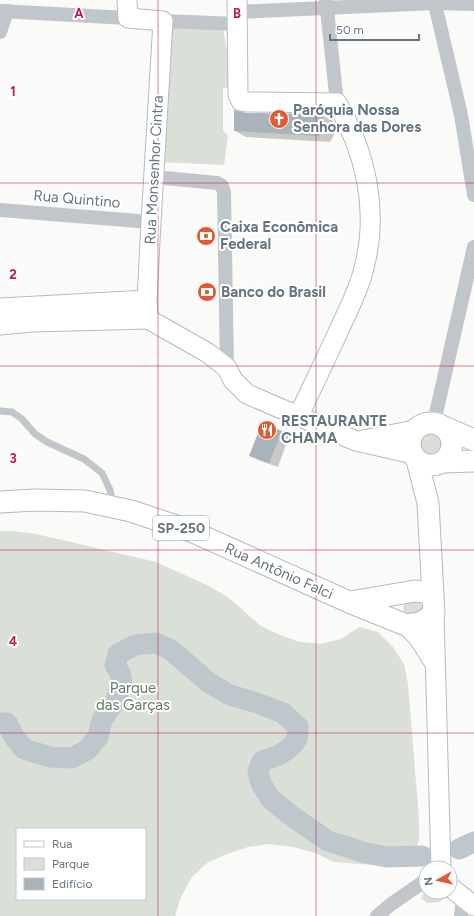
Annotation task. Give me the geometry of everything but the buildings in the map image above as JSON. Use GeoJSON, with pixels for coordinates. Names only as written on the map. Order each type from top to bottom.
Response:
{"type":"FeatureCollection","features":[{"type":"Feature","properties":{"kind":"main road"},"geometry":{"type":"LineString","coordinates":[[128,9],[163,21]]}},
{"type":"Feature","properties":{"kind":"main road"},"geometry":{"type":"LineString","coordinates":[[237,12],[238,95],[240,101],[337,102],[351,128],[358,146],[366,174],[370,199],[371,230],[364,269],[350,305],[299,415]]}},
{"type":"Feature","properties":{"kind":"main road","name":"Rua Monsenhor Cintra"},"geometry":{"type":"LineString","coordinates":[[148,309],[151,222],[163,21]]}},
{"type":"Feature","properties":{"kind":"main road"},"geometry":{"type":"LineString","coordinates":[[0,308],[31,314],[148,309],[227,368],[233,380],[247,394],[299,415],[356,441],[415,457],[423,464],[430,465],[474,461]]}},
{"type":"Feature","properties":{"kind":"main road"},"geometry":{"type":"LineString","coordinates":[[0,325],[31,314]]}},
{"type":"Feature","properties":{"kind":"main road"},"geometry":{"type":"LineString","coordinates":[[356,441],[415,430],[424,424],[440,425],[474,440]]}},
{"type":"Feature","properties":{"kind":"main road"},"geometry":{"type":"LineString","coordinates":[[428,503],[440,463],[451,452],[452,439],[440,425]]}},
{"type":"Feature","properties":{"kind":"main road"},"geometry":{"type":"LineString","coordinates":[[415,430],[410,442],[428,503],[436,667],[441,860]]}},
{"type":"Feature","properties":{"kind":"main road","name":"Rua Antônio Falci"},"geometry":{"type":"LineString","coordinates":[[0,502],[35,500],[85,502],[131,512],[191,531],[349,602],[406,624]]}},
{"type":"Feature","properties":{"kind":"main road"},"geometry":{"type":"LineString","coordinates":[[431,561],[408,584],[399,605],[400,614],[406,624],[421,640],[436,667]]}},
{"type":"Feature","properties":{"kind":"main road","name":"Rua Antônio Falci"},"geometry":{"type":"LineString","coordinates":[[349,602],[424,592],[433,605]]}},
{"type":"Feature","properties":{"kind":"main road"},"geometry":{"type":"LineString","coordinates":[[406,624],[420,623],[433,605]]}},
{"type":"Feature","properties":{"kind":"street"},"geometry":{"type":"LineString","coordinates":[[434,2],[467,115],[474,195]]}},
{"type":"Feature","properties":{"kind":"street"},"geometry":{"type":"LineString","coordinates":[[163,21],[237,12],[326,4],[434,2],[474,4]]}},
{"type":"Feature","properties":{"kind":"street"},"geometry":{"type":"LineString","coordinates":[[326,4],[337,102]]}},
{"type":"Feature","properties":{"kind":"street"},"geometry":{"type":"LineString","coordinates":[[0,32],[4,11],[128,9]]}},
{"type":"Feature","properties":{"kind":"street"},"geometry":{"type":"LineString","coordinates":[[154,177],[217,183],[222,186],[224,192],[227,368]]}},
{"type":"Feature","properties":{"kind":"street","name":"Rua Quintino"},"geometry":{"type":"LineString","coordinates":[[0,210],[151,222]]}},
{"type":"Feature","properties":{"kind":"street"},"geometry":{"type":"LineString","coordinates":[[440,425],[474,247]]}},
{"type":"Feature","properties":{"kind":"street"},"geometry":{"type":"LineString","coordinates":[[376,916],[418,886]]}},
{"type":"Feature","properties":{"kind":"street"},"geometry":{"type":"LineString","coordinates":[[460,916],[462,897]]}},
{"type":"Feature","properties":{"kind":"lane"},"geometry":{"type":"LineString","coordinates":[[0,411],[12,412],[22,419],[35,434],[47,442],[84,459],[102,473],[110,490],[114,508]]}},
{"type":"Feature","properties":{"kind":"green space"},"geometry":{"type":"Polygon","coordinates":[[[165,25],[223,28],[233,87],[223,88],[223,130],[228,136],[224,165],[160,162],[165,25]]]}},
{"type":"Feature","properties":{"kind":"green space"},"geometry":{"type":"Polygon","coordinates":[[[431,434],[440,437],[443,446],[440,455],[431,458],[422,455],[419,446],[422,437],[431,434]]]}},
{"type":"Feature","properties":{"kind":"green space","name":"Parque das Garças"},"geometry":{"type":"Polygon","coordinates":[[[0,531],[36,534],[156,562],[211,587],[229,598],[261,626],[300,642],[321,644],[341,639],[359,627],[378,632],[393,647],[404,664],[408,684],[419,819],[419,841],[408,865],[387,866],[334,862],[315,853],[293,847],[269,844],[248,847],[207,863],[192,877],[181,897],[175,916],[0,916],[0,531]]]}},
{"type":"Feature","properties":{"kind":"green space"},"geometry":{"type":"Polygon","coordinates":[[[408,600],[419,601],[424,608],[417,619],[404,613],[403,607],[408,600]]]}},
{"type":"Feature","properties":{"kind":"green space"},"geometry":{"type":"Polygon","coordinates":[[[423,900],[442,900],[440,902],[427,903],[423,900]]]}},
{"type":"Feature","properties":{"kind":"waterway"},"geometry":{"type":"LineString","coordinates":[[0,723],[7,723],[15,738],[24,749],[50,757],[72,758],[87,750],[98,737],[102,720],[115,701],[122,683],[120,673],[115,665],[118,654],[135,645],[156,643],[171,650],[208,682],[230,695],[283,713],[298,727],[297,739],[294,744],[272,758],[262,761],[258,771],[261,784],[271,799],[293,817],[328,841],[366,853],[387,857],[422,856]]}},
{"type":"Feature","properties":{"kind":"waterway"},"geometry":{"type":"LineString","coordinates":[[459,849],[474,842]]}},
{"type":"Feature","properties":{"kind":"place","name":"Paróquia Nossa Senhora das Dores"},"geometry":{"type":"Point","coordinates":[279,119]}},
{"type":"Feature","properties":{"kind":"place","name":"Caixa Econômica Federal"},"geometry":{"type":"Point","coordinates":[206,236]}},
{"type":"Feature","properties":{"kind":"place","name":"Banco do Brasil"},"geometry":{"type":"Point","coordinates":[207,292]}},
{"type":"Feature","properties":{"kind":"place","name":"RESTAURANTE CHAMA"},"geometry":{"type":"Point","coordinates":[267,430]}}]}
